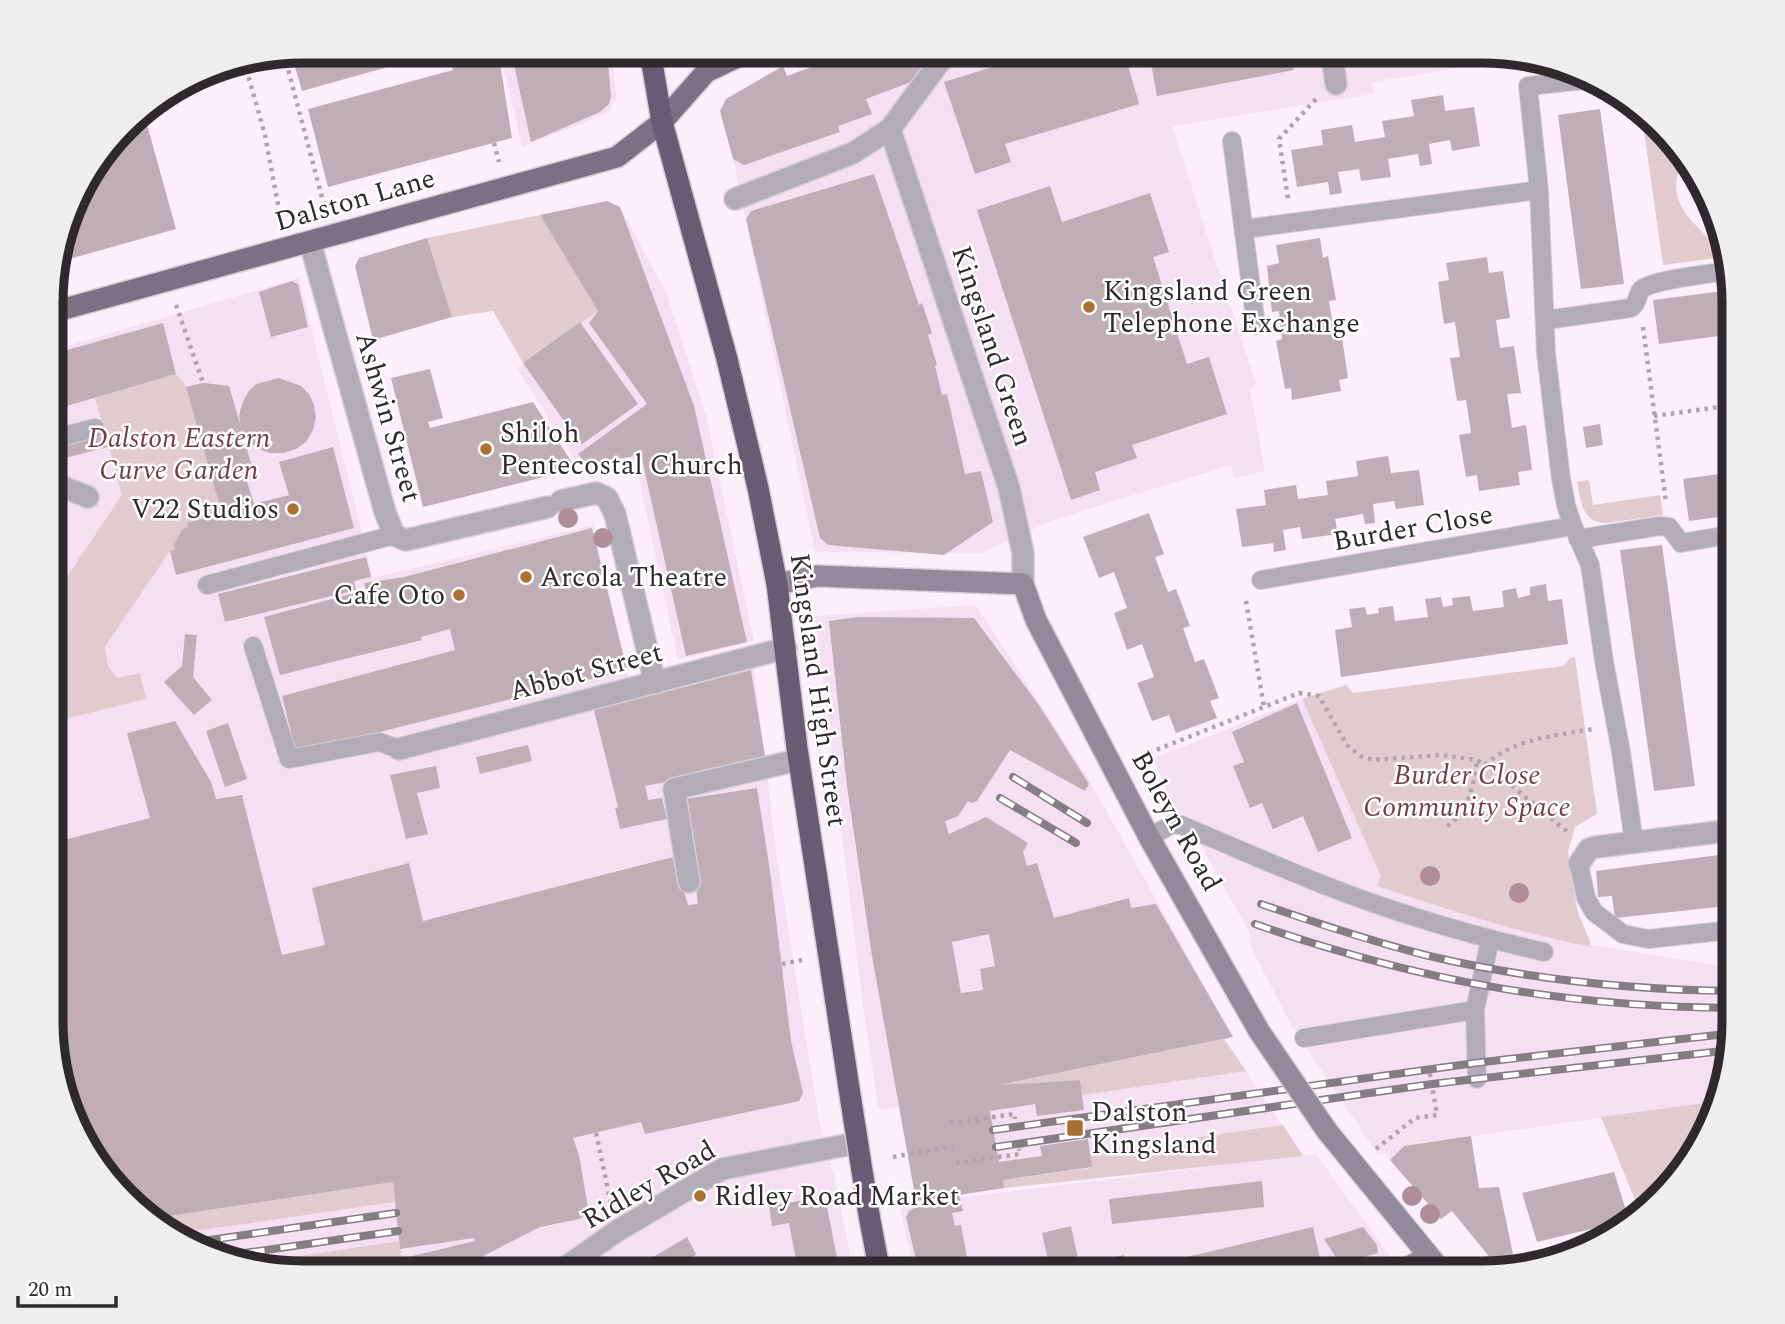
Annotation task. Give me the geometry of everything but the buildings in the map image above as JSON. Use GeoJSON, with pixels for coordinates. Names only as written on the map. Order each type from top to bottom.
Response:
{"type":"FeatureCollection","features":[{"type":"Feature","properties":{"kind":"highway","name":"Kingsland High Street"},"geometry":{"type":"LineString","coordinates":[[652,64],[662,122],[727,359],[758,488],[786,648],[799,760],[857,1143],[878,1260]]}},
{"type":"Feature","properties":{"kind":"main road","name":"Dalston Lane"},"geometry":{"type":"LineString","coordinates":[[63,309],[617,157],[662,122],[706,72],[723,64]]}},
{"type":"Feature","properties":{"kind":"street"},"geometry":{"type":"LineString","coordinates":[[735,200],[853,153],[890,129],[938,64]]}},
{"type":"Feature","properties":{"kind":"street"},"geometry":{"type":"LineString","coordinates":[[1333,64],[1336,84]]}},
{"type":"Feature","properties":{"kind":"street","name":"Kingsland Green"},"geometry":{"type":"LineString","coordinates":[[890,129],[1009,488],[1024,553],[1023,584]]}},
{"type":"Feature","properties":{"kind":"street","name":"Ashwin Street"},"geometry":{"type":"LineString","coordinates":[[310,242],[384,512],[394,535],[406,540],[596,494],[607,498],[615,514],[655,683]]}},
{"type":"Feature","properties":{"kind":"street"},"geometry":{"type":"LineString","coordinates":[[63,487],[88,497]]}},
{"type":"Feature","properties":{"kind":"street"},"geometry":{"type":"LineString","coordinates":[[776,584],[817,576],[1023,584]]}},
{"type":"Feature","properties":{"kind":"street","name":"Boleyn Road"},"geometry":{"type":"LineString","coordinates":[[1023,584],[1036,620],[1149,837],[1259,1031],[1326,1131],[1433,1261]]}},
{"type":"Feature","properties":{"kind":"street","name":"Abbot Street"},"geometry":{"type":"LineString","coordinates":[[399,749],[786,648]]}},
{"type":"Feature","properties":{"kind":"street"},"geometry":{"type":"LineString","coordinates":[[689,883],[674,789],[799,760]]}},
{"type":"Feature","properties":{"kind":"street"},"geometry":{"type":"LineString","coordinates":[[1579,864],[1589,849],[1721,832]]}},
{"type":"Feature","properties":{"kind":"street","name":"Ridley Road"},"geometry":{"type":"LineString","coordinates":[[575,1260],[617,1231],[722,1169],[857,1143]]}},
{"type":"Feature","properties":{"kind":"street"},"geometry":{"type":"LineString","coordinates":[[1420,1261],[1429,1256]]}},
{"type":"Feature","properties":{"kind":"lane"},"geometry":{"type":"LineString","coordinates":[[1574,81],[1528,86],[1539,190],[1549,389],[1564,492],[1575,532],[1590,565],[1634,842]]}},
{"type":"Feature","properties":{"kind":"lane"},"geometry":{"type":"LineString","coordinates":[[1232,141],[1256,326]]}},
{"type":"Feature","properties":{"kind":"lane"},"geometry":{"type":"LineString","coordinates":[[1245,229],[1539,190]]}},
{"type":"Feature","properties":{"kind":"lane"},"geometry":{"type":"LineString","coordinates":[[1546,320],[1631,308],[1639,299],[1643,287],[1720,272]]}},
{"type":"Feature","properties":{"kind":"lane"},"geometry":{"type":"LineString","coordinates":[[63,436],[95,428]]}},
{"type":"Feature","properties":{"kind":"lane"},"geometry":{"type":"LineString","coordinates":[[1669,527],[1677,541],[1681,542],[1721,536]]}},
{"type":"Feature","properties":{"kind":"lane","name":"Burder Close"},"geometry":{"type":"LineString","coordinates":[[1261,580],[1575,532],[1669,527]]}},
{"type":"Feature","properties":{"kind":"lane"},"geometry":{"type":"LineString","coordinates":[[207,585],[394,535]]}},
{"type":"Feature","properties":{"kind":"lane"},"geometry":{"type":"LineString","coordinates":[[253,646],[289,759],[379,742],[399,749]]}},
{"type":"Feature","properties":{"kind":"lane"},"geometry":{"type":"LineString","coordinates":[[1149,837],[1173,824],[1181,825],[1325,886],[1379,905],[1490,940],[1544,952]]}},
{"type":"Feature","properties":{"kind":"lane"},"geometry":{"type":"LineString","coordinates":[[1579,864],[1586,898],[1594,912],[1623,934],[1648,939],[1721,931]]}},
{"type":"Feature","properties":{"kind":"lane"},"geometry":{"type":"LineString","coordinates":[[1476,1079],[1475,1010],[1490,940]]}},
{"type":"Feature","properties":{"kind":"lane"},"geometry":{"type":"LineString","coordinates":[[1304,1038],[1475,1010]]}},
{"type":"Feature","properties":{"kind":"path"},"geometry":{"type":"LineString","coordinates":[[287,64],[324,205]]}},
{"type":"Feature","properties":{"kind":"path"},"geometry":{"type":"LineString","coordinates":[[228,75],[268,66]]}},
{"type":"Feature","properties":{"kind":"path"},"geometry":{"type":"LineString","coordinates":[[246,72],[265,135],[281,221]]}},
{"type":"Feature","properties":{"kind":"path"},"geometry":{"type":"LineString","coordinates":[[1292,222],[1279,139],[1311,102],[1336,84]]}},
{"type":"Feature","properties":{"kind":"path"},"geometry":{"type":"LineString","coordinates":[[494,143],[499,162]]}},
{"type":"Feature","properties":{"kind":"path"},"geometry":{"type":"LineString","coordinates":[[169,280],[179,318],[203,383]]}},
{"type":"Feature","properties":{"kind":"path"},"geometry":{"type":"LineString","coordinates":[[1639,299],[1669,527]]}},
{"type":"Feature","properties":{"kind":"path"},"geometry":{"type":"LineString","coordinates":[[1654,416],[1721,407]]}},
{"type":"Feature","properties":{"kind":"path"},"geometry":{"type":"LineString","coordinates":[[1261,580],[1244,584],[1264,707]]}},
{"type":"Feature","properties":{"kind":"path"},"geometry":{"type":"LineString","coordinates":[[1141,756],[1299,693],[1319,696],[1347,745],[1360,757],[1373,760],[1440,755],[1477,760],[1568,832]]}},
{"type":"Feature","properties":{"kind":"path"},"geometry":{"type":"LineString","coordinates":[[1485,765],[1507,748],[1520,743],[1615,724]]}},
{"type":"Feature","properties":{"kind":"path"},"geometry":{"type":"LineString","coordinates":[[1447,826],[1460,816],[1467,805],[1477,760]]}},
{"type":"Feature","properties":{"kind":"path"},"geometry":{"type":"LineString","coordinates":[[782,964],[803,960]]}},
{"type":"Feature","properties":{"kind":"path"},"geometry":{"type":"LineString","coordinates":[[1371,1153],[1415,1118],[1437,1115],[1429,1069]]}},
{"type":"Feature","properties":{"kind":"path"},"geometry":{"type":"LineString","coordinates":[[950,1123],[1015,1114],[1015,1119]]}},
{"type":"Feature","properties":{"kind":"path"},"geometry":{"type":"LineString","coordinates":[[596,1133],[617,1231]]}},
{"type":"Feature","properties":{"kind":"path"},"geometry":{"type":"LineString","coordinates":[[893,1157],[953,1146]]}},
{"type":"Feature","properties":{"kind":"path"},"geometry":{"type":"LineString","coordinates":[[956,1163],[1020,1154],[1019,1149]]}},
{"type":"Feature","properties":{"kind":"shaded area"},"geometry":{"type":"Polygon","coordinates":[[[502,64],[613,64],[617,98],[608,113],[522,147],[502,64]]]}},
{"type":"Feature","properties":{"kind":"shaded area"},"geometry":{"type":"Polygon","coordinates":[[[820,64],[1482,64],[1372,82],[1373,94],[1172,126],[1256,384],[1250,389],[1265,471],[1234,478],[1231,465],[1053,520],[982,553],[815,552],[733,159],[720,111],[726,99],[783,66],[788,76],[820,64]]]}},
{"type":"Feature","properties":{"kind":"shaded area"},"geometry":{"type":"Polygon","coordinates":[[[607,201],[620,207],[667,294],[706,416],[754,641],[678,660],[635,461],[583,472],[517,368],[592,311],[540,215],[607,201]]]}},
{"type":"Feature","properties":{"kind":"shaded area"},"geometry":{"type":"Polygon","coordinates":[[[299,278],[373,578],[593,525],[633,696],[754,668],[777,858],[819,1121],[851,1260],[271,1259],[241,1253],[189,1232],[394,1202],[393,1183],[165,1217],[122,1179],[95,1141],[81,1113],[71,1083],[64,1037],[63,347],[299,278]]]}},
{"type":"Feature","properties":{"kind":"shaded area"},"geometry":{"type":"Polygon","coordinates":[[[976,605],[1088,778],[1233,1037],[1225,1040],[1303,1156],[1316,1154],[1393,1261],[911,1261],[900,1205],[1225,1165],[1004,1188],[916,1201],[899,1106],[879,1110],[863,1007],[815,616],[976,605]]]}},
{"type":"Feature","properties":{"kind":"shaded area"},"geometry":{"type":"Polygon","coordinates":[[[1302,699],[1375,861],[1381,876],[1378,886],[1439,907],[1554,939],[1721,966],[1721,1037],[1717,1068],[1707,1103],[1404,1146],[1390,1160],[1383,1152],[1378,1155],[1291,1025],[1249,943],[1251,935],[1200,844],[1189,840],[1164,789],[1167,789],[1153,759],[1302,699]]]}},
{"type":"Feature","properties":{"kind":"green space"},"geometry":{"type":"Polygon","coordinates":[[[1643,126],[1680,167],[1676,191],[1680,203],[1686,214],[1715,245],[1717,258],[1663,265],[1643,126]]]}},
{"type":"Feature","properties":{"kind":"green space"},"geometry":{"type":"Polygon","coordinates":[[[540,215],[598,311],[523,363],[493,311],[452,317],[427,238],[540,215]]]}},
{"type":"Feature","properties":{"kind":"green space","name":"Dalston Eastern Curve Garden"},"geometry":{"type":"Polygon","coordinates":[[[176,374],[187,387],[203,383],[229,386],[255,477],[247,480],[254,504],[187,523],[188,527],[182,529],[174,545],[175,550],[170,551],[105,647],[108,666],[117,678],[140,673],[146,699],[64,719],[63,582],[122,495],[95,398],[176,374]]]}},
{"type":"Feature","properties":{"kind":"green space"},"geometry":{"type":"Polygon","coordinates":[[[1589,480],[1593,505],[1660,495],[1663,515],[1607,523],[1592,519],[1584,510],[1577,482],[1589,480]]]}},
{"type":"Feature","properties":{"kind":"green space","name":"Burder Close Community Space"},"geometry":{"type":"Polygon","coordinates":[[[1575,657],[1597,814],[1575,827],[1568,852],[1578,913],[1590,947],[1483,920],[1377,886],[1381,876],[1302,699],[1346,685],[1353,693],[1563,666],[1570,658],[1575,657]]]}},
{"type":"Feature","properties":{"kind":"green space"},"geometry":{"type":"Polygon","coordinates":[[[1224,1039],[1246,1071],[1082,1095],[1080,1080],[998,1085],[1224,1039]]]}},
{"type":"Feature","properties":{"kind":"green space"},"geometry":{"type":"Polygon","coordinates":[[[1707,1103],[1682,1155],[1652,1191],[1637,1204],[1601,1117],[1707,1103]]]}},
{"type":"Feature","properties":{"kind":"green space"},"geometry":{"type":"Polygon","coordinates":[[[1283,1125],[1303,1156],[1004,1188],[1003,1180],[1091,1168],[1090,1153],[1283,1125]]]}},
{"type":"Feature","properties":{"kind":"green space"},"geometry":{"type":"Polygon","coordinates":[[[393,1182],[395,1202],[189,1232],[165,1217],[393,1182]]]}},
{"type":"Feature","properties":{"kind":"green space"},"geometry":{"type":"Polygon","coordinates":[[[399,1241],[402,1259],[396,1260],[277,1259],[399,1241]]]}},
{"type":"Feature","properties":{"kind":"railway"},"geometry":{"type":"LineString","coordinates":[[1013,777],[1087,823]]}},
{"type":"Feature","properties":{"kind":"railway"},"geometry":{"type":"LineString","coordinates":[[1000,798],[1076,843]]}},
{"type":"Feature","properties":{"kind":"railway"},"geometry":{"type":"LineString","coordinates":[[1261,904],[1404,950],[1501,971],[1579,982],[1721,990]]}},
{"type":"Feature","properties":{"kind":"railway"},"geometry":{"type":"LineString","coordinates":[[1255,924],[1373,961],[1491,987],[1610,1002],[1721,1008]]}},
{"type":"Feature","properties":{"kind":"railway"},"geometry":{"type":"LineString","coordinates":[[993,1130],[1475,1063],[1721,1035]]}},
{"type":"Feature","properties":{"kind":"railway"},"geometry":{"type":"LineString","coordinates":[[996,1147],[1432,1084],[1719,1051]]}},
{"type":"Feature","properties":{"kind":"railway"},"geometry":{"type":"LineString","coordinates":[[206,1241],[396,1213]]}},
{"type":"Feature","properties":{"kind":"railway"},"geometry":{"type":"LineString","coordinates":[[243,1253],[398,1231]]}},
{"type":"Feature","properties":{"kind":"place","name":"Kingsland Green Telephone Exchange"},"geometry":{"type":"Point","coordinates":[1089,307]}},
{"type":"Feature","properties":{"kind":"place","name":"Shiloh Pentecostal Church"},"geometry":{"type":"Point","coordinates":[486,449]}},
{"type":"Feature","properties":{"kind":"place","name":"V22 Studios"},"geometry":{"type":"Point","coordinates":[293,509]}},
{"type":"Feature","properties":{"kind":"place","name":"Arcola Theatre"},"geometry":{"type":"Point","coordinates":[526,577]}},
{"type":"Feature","properties":{"kind":"place","name":"Cafe Oto"},"geometry":{"type":"Point","coordinates":[459,595]}},
{"type":"Feature","properties":{"kind":"place","name":"Dalston Kingsland"},"geometry":{"type":"Point","coordinates":[1075,1128]}},
{"type":"Feature","properties":{"kind":"place","name":"Ridley Road Market"},"geometry":{"type":"Point","coordinates":[700,1196]}}]}
